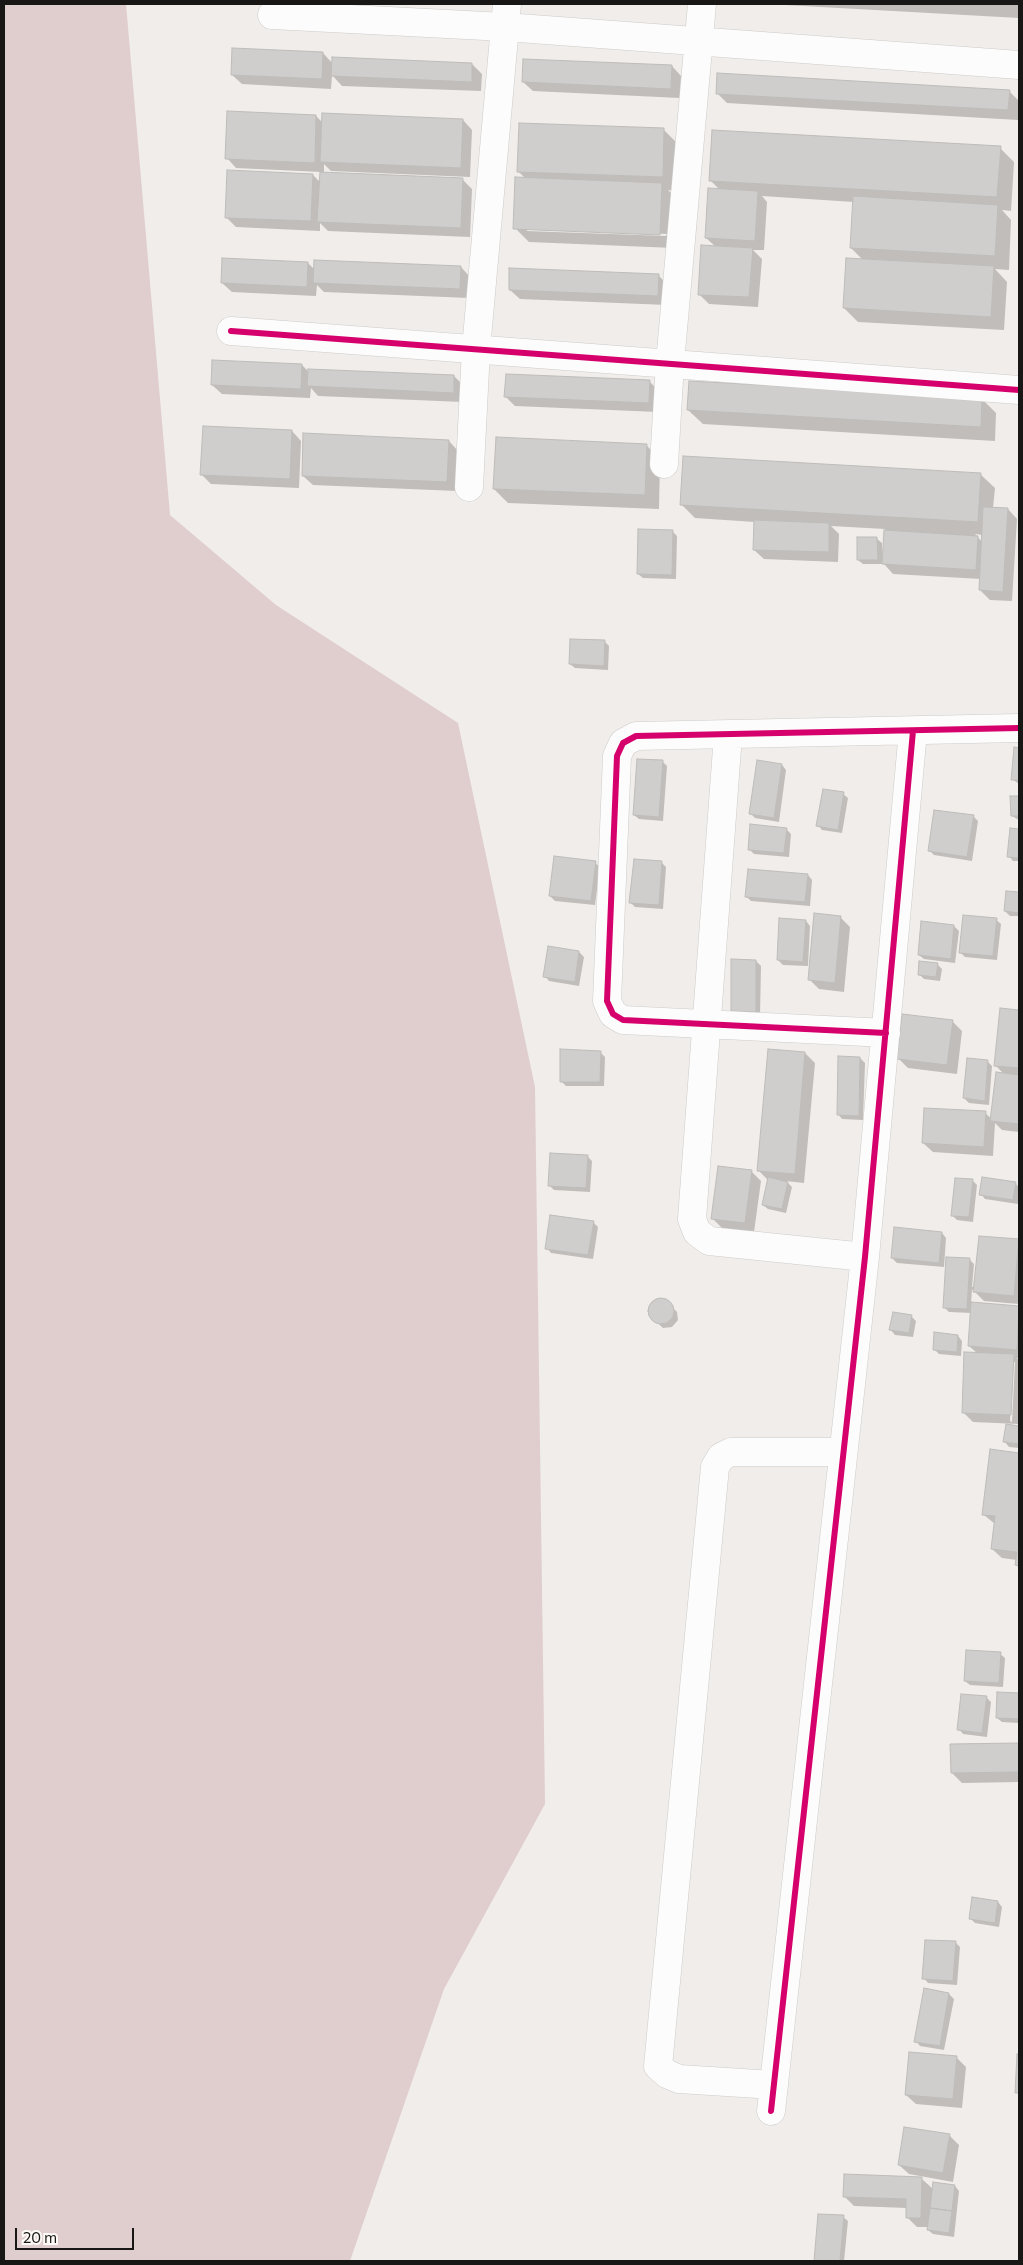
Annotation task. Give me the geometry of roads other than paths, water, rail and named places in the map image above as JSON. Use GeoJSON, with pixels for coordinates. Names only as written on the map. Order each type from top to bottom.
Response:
{"type":"FeatureCollection","features":[{"type":"Feature","properties":{"kind":"street"},"geometry":{"type":"LineString","coordinates":[[664,464],[670,364],[702,4]]}},
{"type":"Feature","properties":{"kind":"street"},"geometry":{"type":"LineString","coordinates":[[272,15],[506,15],[699,41],[1019,65]]}},
{"type":"Feature","properties":{"kind":"street"},"geometry":{"type":"LineString","coordinates":[[469,487],[476,349],[506,15]]}},
{"type":"Feature","properties":{"kind":"street"},"geometry":{"type":"LineString","coordinates":[[231,331],[1019,390]]}},
{"type":"Feature","properties":{"kind":"street"},"geometry":{"type":"LineString","coordinates":[[886,1033],[623,1020],[612,1014],[607,1001],[617,756],[623,744],[636,736],[1019,728]]}},
{"type":"Feature","properties":{"kind":"street"},"geometry":{"type":"LineString","coordinates":[[844,1452],[731,1452],[721,1457],[715,1468],[658,2066],[667,2074],[679,2079],[773,2098],[844,1452],[865,1257],[913,731]]}},
{"type":"Feature","properties":{"kind":"street"},"geometry":{"type":"LineString","coordinates":[[728,734],[708,1024],[692,1219],[697,1232],[709,1241],[865,1257]]}}]}
